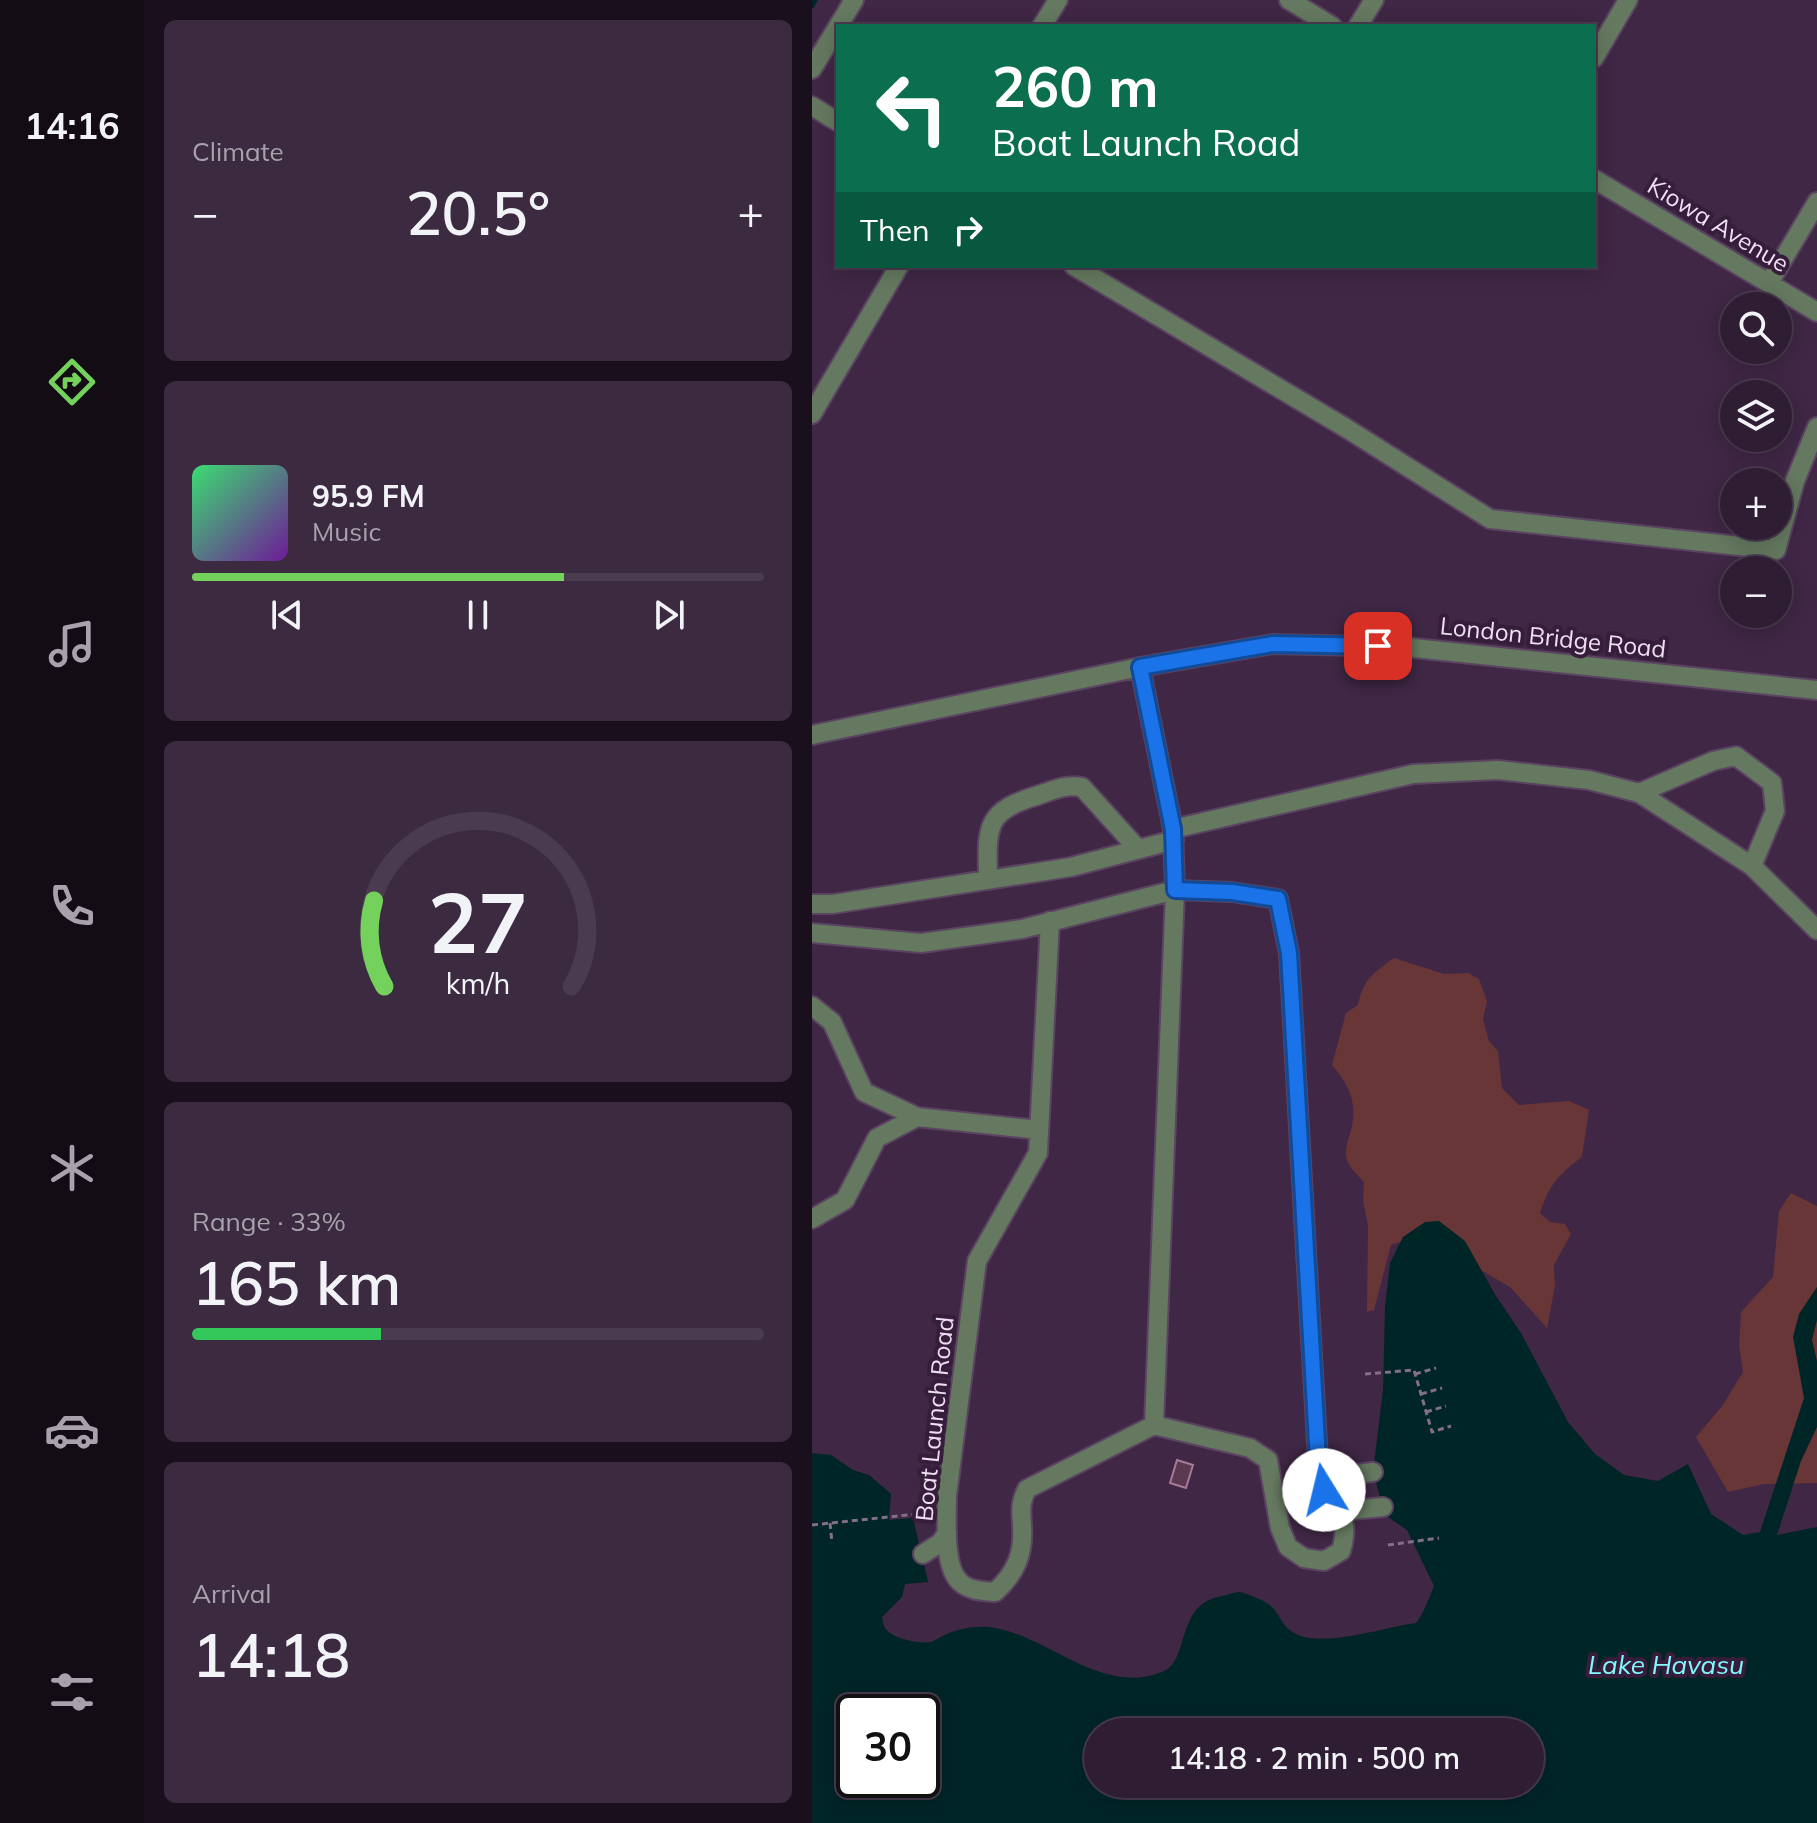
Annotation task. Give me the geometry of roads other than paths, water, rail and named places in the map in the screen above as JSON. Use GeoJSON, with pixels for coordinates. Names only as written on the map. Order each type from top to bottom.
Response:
{"type":"FeatureCollection","features":[{"type":"Feature","properties":{"kind":"street"},"geometry":{"type":"LineString","coordinates":[[839,24],[854,0]]}},
{"type":"Feature","properties":{"kind":"street"},"geometry":{"type":"LineString","coordinates":[[1043,24],[1058,0]]}},
{"type":"Feature","properties":{"kind":"street"},"geometry":{"type":"LineString","coordinates":[[1289,0],[1329,24]]}},
{"type":"Feature","properties":{"kind":"street"},"geometry":{"type":"LineString","coordinates":[[1359,24],[1374,0]]}},
{"type":"Feature","properties":{"kind":"street"},"geometry":{"type":"LineString","coordinates":[[1596,55],[1628,0]]}},
{"type":"Feature","properties":{"kind":"street"},"geometry":{"type":"LineString","coordinates":[[812,69],[836,30]]}},
{"type":"Feature","properties":{"kind":"street"},"geometry":{"type":"LineString","coordinates":[[812,106],[836,121]]}},
{"type":"Feature","properties":{"kind":"street","name":"Kiowa Avenue"},"geometry":{"type":"LineString","coordinates":[[1596,180],[1817,312]]}},
{"type":"Feature","properties":{"kind":"street"},"geometry":{"type":"LineString","coordinates":[[1769,283],[1817,202]]}},
{"type":"Feature","properties":{"kind":"street"},"geometry":{"type":"LineString","coordinates":[[812,414],[898,268]]}},
{"type":"Feature","properties":{"kind":"street"},"geometry":{"type":"LineString","coordinates":[[1077,268],[1346,428],[1490,519],[1776,550],[1795,481],[1817,427]]}},
{"type":"Feature","properties":{"kind":"street","name":"London Bridge Road"},"geometry":{"type":"LineString","coordinates":[[812,735],[1140,667],[1273,644],[1404,647],[1817,690]]}},
{"type":"Feature","properties":{"kind":"street"},"geometry":{"type":"LineString","coordinates":[[812,933],[921,943],[1022,929],[1175,890],[1232,892],[1278,899],[1289,953],[1318,1460],[1324,1490],[1336,1505],[1346,1533],[1341,1551],[1324,1561],[1304,1558],[1288,1547],[1280,1528],[1268,1460],[1250,1448],[1154,1425],[1175,890],[1174,834],[1140,667]]}},
{"type":"Feature","properties":{"kind":"street"},"geometry":{"type":"LineString","coordinates":[[1639,793],[1713,761],[1736,756],[1772,783],[1775,811],[1752,866]]}},
{"type":"Feature","properties":{"kind":"street"},"geometry":{"type":"LineString","coordinates":[[812,904],[833,904],[1071,867],[1138,849],[1174,834],[1413,774],[1498,770],[1589,780],[1639,793],[1752,866],[1817,930]]}},
{"type":"Feature","properties":{"kind":"street"},"geometry":{"type":"LineString","coordinates":[[988,880],[987,842],[996,814],[1011,803],[1071,785],[1082,787],[1138,849]]}},
{"type":"Feature","properties":{"kind":"street","name":"Boat Launch Road"},"geometry":{"type":"LineString","coordinates":[[1050,921],[1038,1153],[977,1261],[947,1496],[947,1533],[952,1570],[960,1583],[977,1591],[995,1592],[1012,1577],[1021,1557],[1020,1503],[1027,1489],[1154,1425]]}},
{"type":"Feature","properties":{"kind":"street"},"geometry":{"type":"LineString","coordinates":[[813,1008],[832,1022],[864,1092],[917,1117],[1039,1130]]}},
{"type":"Feature","properties":{"kind":"street"},"geometry":{"type":"LineString","coordinates":[[812,1219],[845,1200],[877,1138],[917,1117]]}},
{"type":"Feature","properties":{"kind":"street"},"geometry":{"type":"LineString","coordinates":[[1322,1478],[1373,1472]]}},
{"type":"Feature","properties":{"kind":"street"},"geometry":{"type":"LineString","coordinates":[[1336,1505],[1352,1510],[1383,1507]]}},
{"type":"Feature","properties":{"kind":"street"},"geometry":{"type":"LineString","coordinates":[[923,1554],[940,1543],[947,1533]]}},
{"type":"Feature","properties":{"kind":"water","name":"Lake Havasu"},"geometry":{"type":"Polygon","coordinates":[[[1439,1221],[1465,1241],[1521,1333],[1568,1422],[1595,1454],[1624,1475],[1658,1481],[1688,1464],[1711,1514],[1743,1535],[1760,1532],[1804,1398],[1793,1337],[1799,1314],[1817,1287],[1817,1320],[1812,1340],[1817,1361],[1817,1427],[1801,1461],[1777,1535],[1817,1527],[1817,1823],[812,1823],[812,1453],[831,1455],[853,1470],[869,1475],[891,1494],[889,1520],[913,1518],[928,1582],[905,1584],[902,1597],[882,1617],[888,1632],[906,1640],[931,1642],[965,1629],[995,1628],[1036,1642],[1098,1671],[1118,1677],[1140,1677],[1162,1672],[1171,1666],[1196,1610],[1207,1601],[1235,1592],[1266,1603],[1288,1629],[1308,1638],[1338,1638],[1416,1623],[1434,1586],[1407,1530],[1385,1515],[1373,1472],[1383,1390],[1385,1307],[1390,1263],[1403,1237],[1425,1222],[1439,1221]]]}},
{"type":"Feature","properties":{"kind":"waterway"},"geometry":{"type":"LineString","coordinates":[[812,6],[815,0]]}}]}
